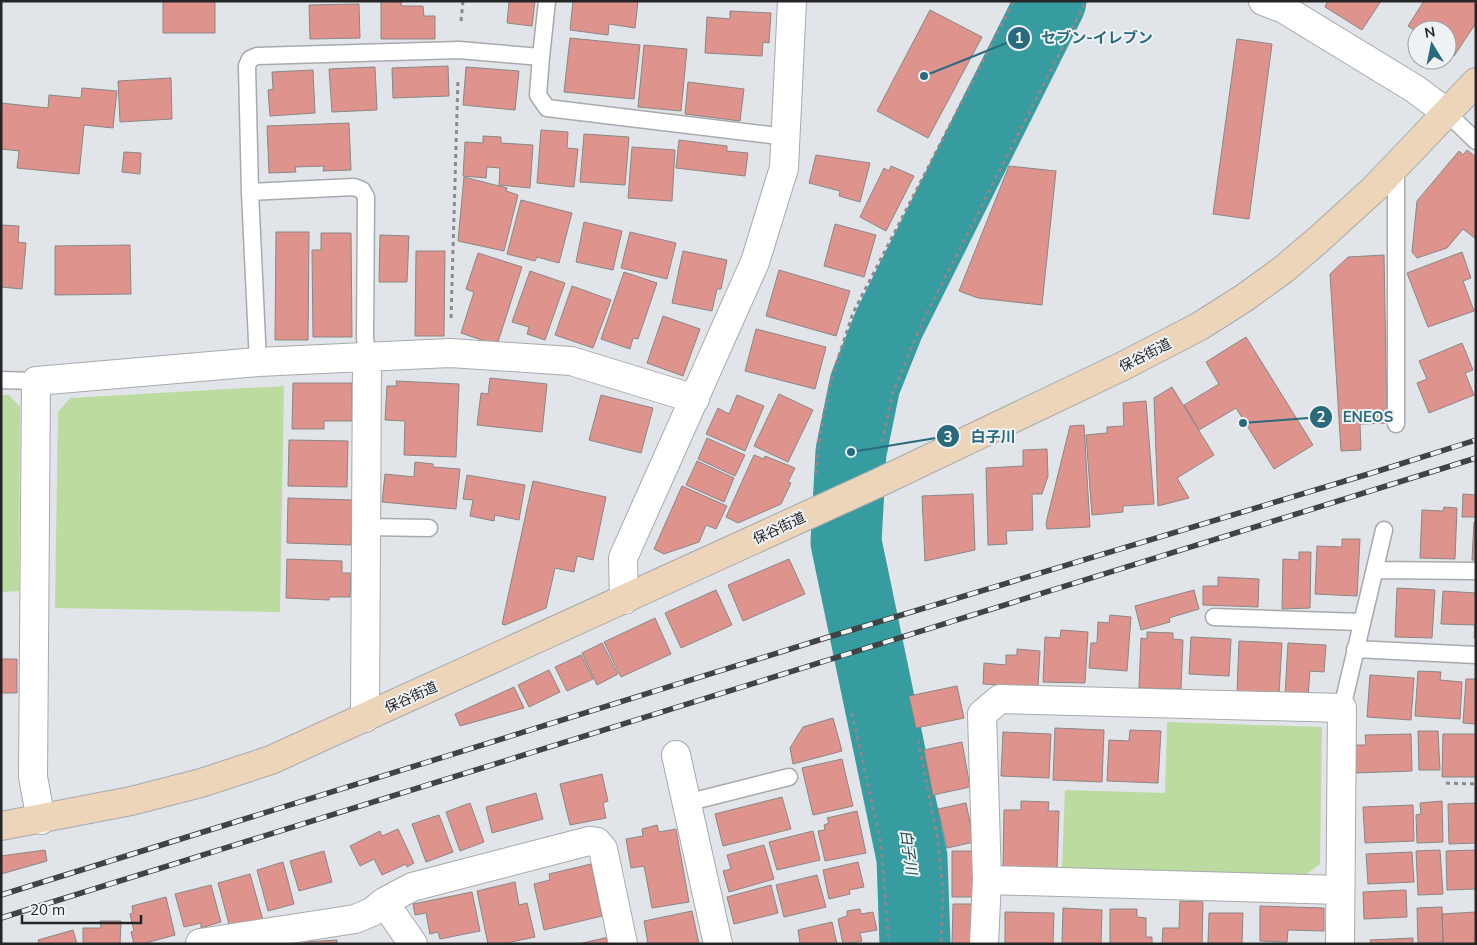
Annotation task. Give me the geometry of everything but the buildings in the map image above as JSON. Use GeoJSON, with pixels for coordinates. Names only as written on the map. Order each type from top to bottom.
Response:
{"type":"FeatureCollection","features":[{"type":"Feature","properties":{"kind":"main road","name":"保谷街道"},"geometry":{"type":"LineString","coordinates":[[1,826],[40,820],[130,801],[202,782],[270,760],[624,600],[1123,366],[1200,326],[1244,298],[1284,269],[1396,167],[1476,82]]}},
{"type":"Feature","properties":{"kind":"street"},"geometry":{"type":"LineString","coordinates":[[624,600],[623,558],[755,262],[784,168],[787,137],[792,1]]}},
{"type":"Feature","properties":{"kind":"street"},"geometry":{"type":"LineString","coordinates":[[1263,1],[1284,9],[1415,89],[1447,113]]}},
{"type":"Feature","properties":{"kind":"street"},"geometry":{"type":"LineString","coordinates":[[40,820],[33,777],[36,381],[258,362],[450,353],[571,361],[695,399]]}},
{"type":"Feature","properties":{"kind":"street"},"geometry":{"type":"LineString","coordinates":[[365,718],[366,357]]}},
{"type":"Feature","properties":{"kind":"street"},"geometry":{"type":"LineString","coordinates":[[984,944],[987,880],[982,714],[1000,699],[1342,708],[1340,944]]}},
{"type":"Feature","properties":{"kind":"street"},"geometry":{"type":"LineString","coordinates":[[676,755],[718,944]]}},
{"type":"Feature","properties":{"kind":"street"},"geometry":{"type":"LineString","coordinates":[[200,943],[355,919],[372,912],[384,902],[412,887],[589,841],[597,842],[603,849],[623,944]]}},
{"type":"Feature","properties":{"kind":"street"},"geometry":{"type":"LineString","coordinates":[[987,880],[1340,890]]}},
{"type":"Feature","properties":{"kind":"street"},"geometry":{"type":"LineString","coordinates":[[384,902],[413,944]]}},
{"type":"Feature","properties":{"kind":"lane"},"geometry":{"type":"LineString","coordinates":[[547,1],[538,96],[547,108],[787,137]]}},
{"type":"Feature","properties":{"kind":"lane"},"geometry":{"type":"LineString","coordinates":[[258,362],[250,192],[247,66],[250,59],[257,56],[459,50],[541,58]]}},
{"type":"Feature","properties":{"kind":"lane"},"geometry":{"type":"LineString","coordinates":[[1447,113],[1476,141]]}},
{"type":"Feature","properties":{"kind":"lane"},"geometry":{"type":"LineString","coordinates":[[1396,167],[1396,424]]}},
{"type":"Feature","properties":{"kind":"lane"},"geometry":{"type":"LineString","coordinates":[[250,192],[354,188],[362,190],[366,197],[366,357]]}},
{"type":"Feature","properties":{"kind":"lane"},"geometry":{"type":"LineString","coordinates":[[1,380],[36,381]]}},
{"type":"Feature","properties":{"kind":"lane"},"geometry":{"type":"LineString","coordinates":[[366,527],[429,528]]}},
{"type":"Feature","properties":{"kind":"lane"},"geometry":{"type":"LineString","coordinates":[[1342,708],[1384,530]]}},
{"type":"Feature","properties":{"kind":"lane"},"geometry":{"type":"LineString","coordinates":[[1376,570],[1476,572]]}},
{"type":"Feature","properties":{"kind":"lane"},"geometry":{"type":"LineString","coordinates":[[1214,617],[1362,622]]}},
{"type":"Feature","properties":{"kind":"lane"},"geometry":{"type":"LineString","coordinates":[[1355,649],[1476,655]]}},
{"type":"Feature","properties":{"kind":"lane"},"geometry":{"type":"LineString","coordinates":[[686,803],[789,777]]}},
{"type":"Feature","properties":{"kind":"path"},"geometry":{"type":"LineString","coordinates":[[450,353],[459,50],[463,1]]}},
{"type":"Feature","properties":{"kind":"path"},"geometry":{"type":"LineString","coordinates":[[814,512],[820,434],[831,380],[853,313],[1014,1]]}},
{"type":"Feature","properties":{"kind":"path"},"geometry":{"type":"LineString","coordinates":[[881,481],[880,447],[893,392],[923,321],[1086,1]]}},
{"type":"Feature","properties":{"kind":"path"},"geometry":{"type":"LineString","coordinates":[[852,713],[881,844],[890,944]]}},
{"type":"Feature","properties":{"kind":"path"},"geometry":{"type":"LineString","coordinates":[[918,740],[937,835],[943,890],[941,944]]}},
{"type":"Feature","properties":{"kind":"path"},"geometry":{"type":"LineString","coordinates":[[1446,783],[1476,784]]}},
{"type":"Feature","properties":{"kind":"green space"},"geometry":{"type":"Polygon","coordinates":[[[284,386],[280,612],[55,608],[58,412],[70,398],[284,386]]]}},
{"type":"Feature","properties":{"kind":"green space"},"geometry":{"type":"Polygon","coordinates":[[[1,395],[9,395],[20,407],[19,591],[1,592],[1,395]]]}},
{"type":"Feature","properties":{"kind":"green space"},"geometry":{"type":"Polygon","coordinates":[[[1167,722],[1322,727],[1320,864],[1304,876],[1062,869],[1065,790],[1165,793],[1167,722]]]}},
{"type":"Feature","properties":{"kind":"waterway","name":"白子川"},"geometry":{"type":"LineString","coordinates":[[915,944],[912,858],[846,542],[851,452],[865,384],[889,324],[1051,1]]}},
{"type":"Feature","properties":{"kind":"railway"},"geometry":{"type":"LineString","coordinates":[[1,895],[835,635],[1476,440]]}},
{"type":"Feature","properties":{"kind":"railway"},"geometry":{"type":"LineString","coordinates":[[1,918],[1476,458]]}},
{"type":"Feature","properties":{"kind":"place","name":"セブン-イレブン"},"geometry":{"type":"Point","coordinates":[924,76]}},
{"type":"Feature","properties":{"kind":"place","name":"ENEOS"},"geometry":{"type":"Point","coordinates":[1243,423]}},
{"type":"Feature","properties":{"kind":"place","name":"白子川"},"geometry":{"type":"Point","coordinates":[851,452]}}]}
